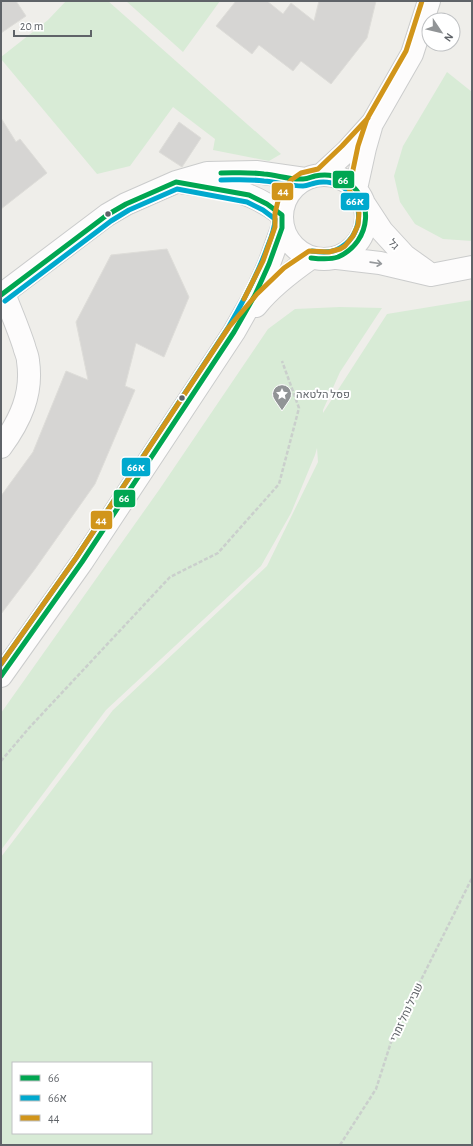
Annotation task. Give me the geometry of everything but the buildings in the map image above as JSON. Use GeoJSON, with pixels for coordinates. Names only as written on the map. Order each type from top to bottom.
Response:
{"type":"FeatureCollection","features":[{"type":"Feature","properties":{"kind":"street"},"geometry":{"type":"LineString","coordinates":[[1,676],[82,562],[234,332],[263,276],[282,221],[285,203],[296,185],[313,177],[347,151],[373,122],[412,54],[429,1]]}},
{"type":"Feature","properties":{"kind":"street"},"geometry":{"type":"LineString","coordinates":[[360,197],[365,148],[373,122]]}},
{"type":"Feature","properties":{"kind":"street"},"geometry":{"type":"LineString","coordinates":[[1,447],[14,429],[24,407],[29,384],[28,360],[20,334],[3,295],[107,215],[126,204],[176,182],[207,173],[256,172],[313,177],[334,176],[345,180],[360,197],[366,213],[365,227],[360,240],[350,251],[337,258],[322,260],[311,258],[300,252],[292,245],[282,221],[267,204],[249,195],[176,182]]}},
{"type":"Feature","properties":{"kind":"street","name":"גל"},"geometry":{"type":"LineString","coordinates":[[360,197],[382,231],[405,256],[432,275]]}},
{"type":"Feature","properties":{"kind":"street"},"geometry":{"type":"LineString","coordinates":[[234,332],[262,299],[288,274],[311,258]]}},
{"type":"Feature","properties":{"kind":"street","name":"גל"},"geometry":{"type":"LineString","coordinates":[[337,258],[380,263],[432,275],[472,267]]}},
{"type":"Feature","properties":{"kind":"path"},"geometry":{"type":"LineString","coordinates":[[1,761],[29,728],[170,577],[218,553],[279,484],[299,408],[282,361]]}},
{"type":"Feature","properties":{"kind":"path","name":"שביל נחל זמרי"},"geometry":{"type":"LineString","coordinates":[[340,1145],[376,1089],[393,1036],[472,878]]}},
{"type":"Feature","properties":{"kind":"green space"},"geometry":{"type":"Polygon","coordinates":[[[66,1],[108,1],[281,154],[269,161],[213,150],[215,139],[173,107],[130,166],[97,174],[1,59],[1,57],[48,20],[66,1]]]}},
{"type":"Feature","properties":{"kind":"green space"},"geometry":{"type":"Polygon","coordinates":[[[126,1],[220,1],[183,52],[126,1]]]}},
{"type":"Feature","properties":{"kind":"green space"},"geometry":{"type":"Polygon","coordinates":[[[447,72],[472,92],[472,241],[443,239],[415,224],[400,202],[394,176],[403,146],[447,72]]]}},
{"type":"Feature","properties":{"kind":"green space"},"geometry":{"type":"Polygon","coordinates":[[[472,300],[472,1145],[1,1145],[1,857],[113,710],[267,566],[318,462],[317,448],[291,513],[261,566],[106,710],[1,850],[1,713],[159,490],[268,329],[295,309],[340,307],[382,308],[340,372],[323,413],[387,314],[472,300]]]}},
{"type":"Feature","properties":{"kind":"transit line","name":"44"},"geometry":{"type":"LineString","coordinates":[[1,664],[76,558],[229,327],[257,294],[284,268],[309,251],[329,252],[340,249],[345,246],[353,236],[358,225],[359,213],[357,205],[349,189],[358,146],[367,119],[406,51],[422,1]]}},
{"type":"Feature","properties":{"kind":"transit line","name":"44"},"geometry":{"type":"LineString","coordinates":[[244,299],[263,261],[275,227],[275,213],[278,201],[284,189],[291,180],[301,173],[318,169],[368,118]]}},
{"type":"Feature","properties":{"kind":"transit line","name":"66"},"geometry":{"type":"LineString","coordinates":[[221,173],[258,173],[298,179],[306,179],[318,175],[329,175],[342,179],[353,187],[360,196],[365,207],[366,219],[358,241],[349,250],[338,257],[328,259],[311,258]]}},
{"type":"Feature","properties":{"kind":"transit line","name":"66א"},"geometry":{"type":"LineString","coordinates":[[221,180],[258,180],[303,186],[318,182],[327,182],[339,185],[348,191],[354,199],[358,209],[357,228],[352,237],[336,250],[327,252],[312,251]]}},
{"type":"Feature","properties":{"kind":"transit line","name":"66"},"geometry":{"type":"LineString","coordinates":[[1,295],[107,215],[126,204],[176,182],[249,195],[267,204],[282,215],[282,228],[269,264],[255,295],[234,332],[82,562],[1,676]]}},
{"type":"Feature","properties":{"kind":"transit line","name":"66א"},"geometry":{"type":"LineString","coordinates":[[1,664],[76,558],[228,328],[259,269],[272,234],[275,219],[263,210],[247,202],[177,189],[129,210],[111,221],[5,301]]}},
{"type":"Feature","properties":{"kind":"place","name":"פסל הלטאה"},"geometry":{"type":"Point","coordinates":[282,411]}}]}
